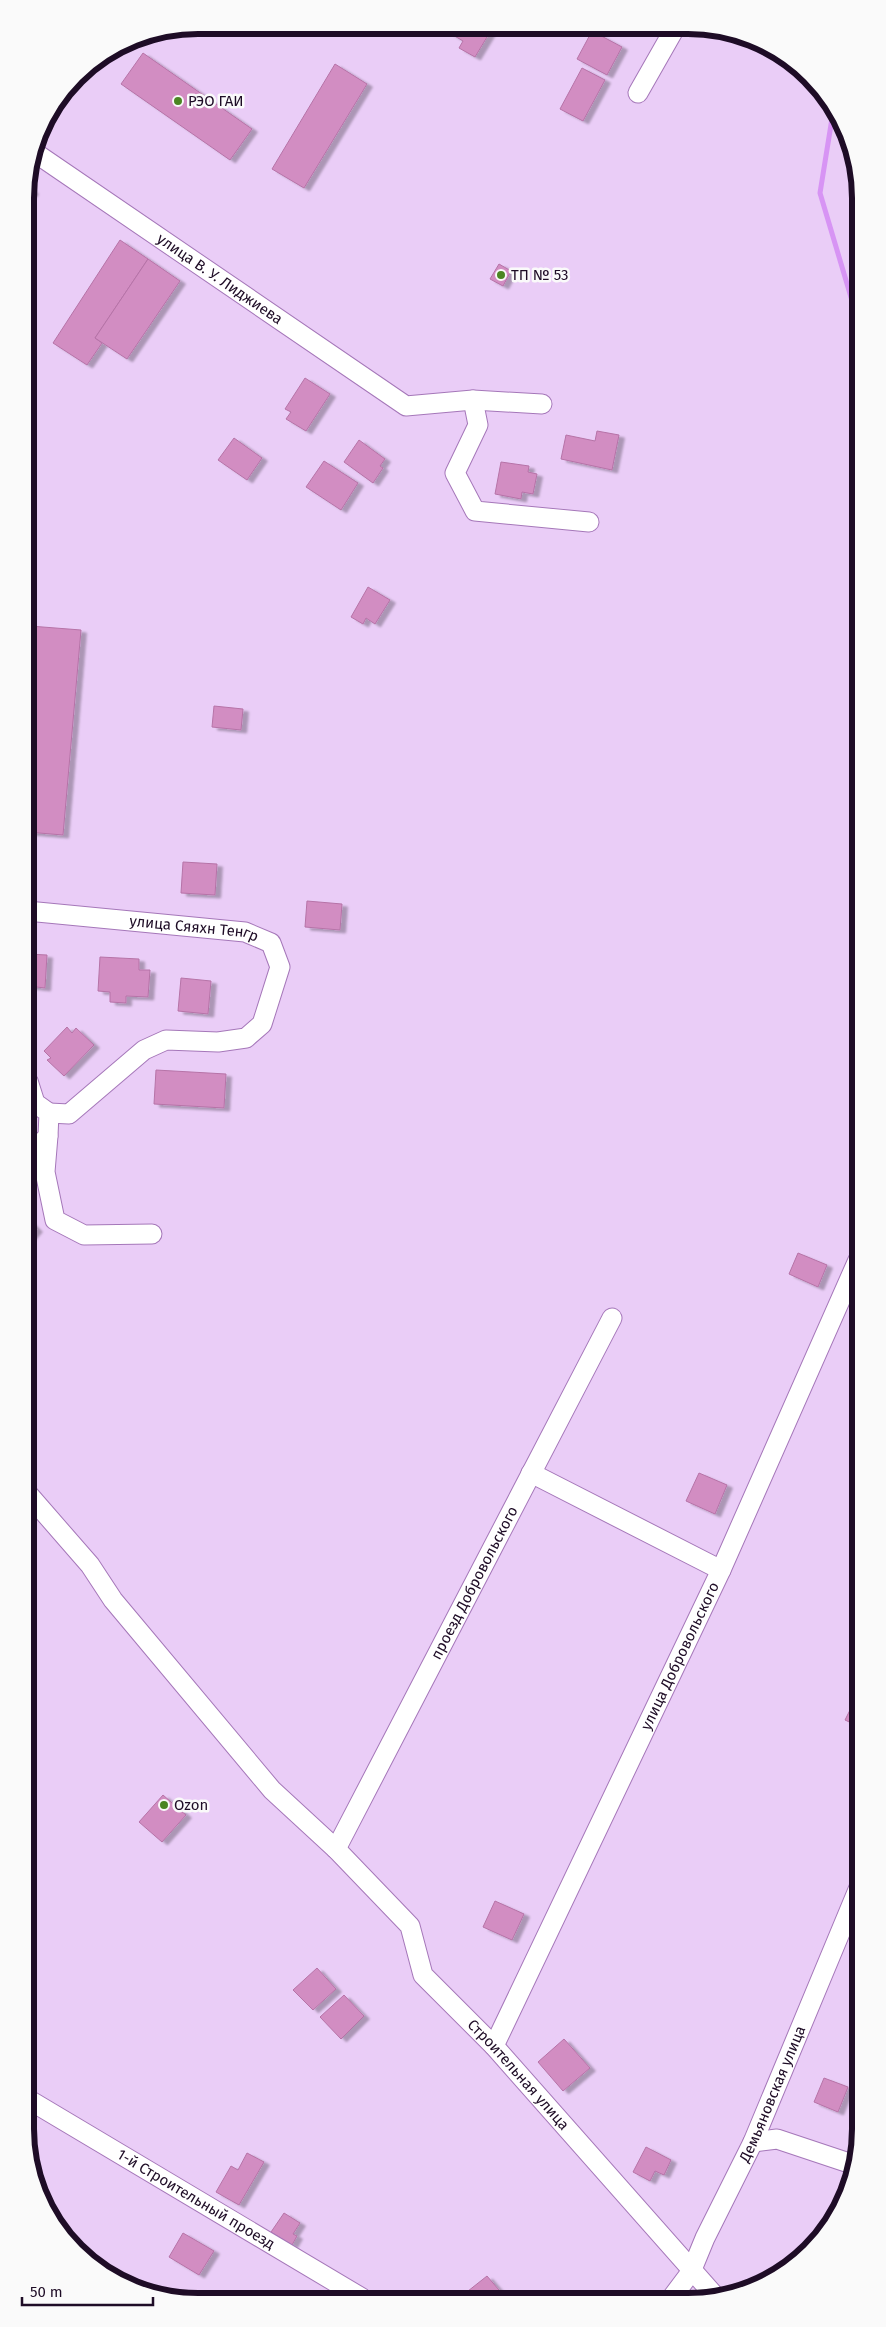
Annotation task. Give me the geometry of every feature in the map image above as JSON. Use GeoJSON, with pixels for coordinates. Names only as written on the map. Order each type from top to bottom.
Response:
{"type":"FeatureCollection","features":[{"type":"Feature","properties":{"kind":"street"},"geometry":{"type":"LineString","coordinates":[[638,93],[672,34]]}},
{"type":"Feature","properties":{"kind":"street","name":"улица В. У. Лиджиева"},"geometry":{"type":"LineString","coordinates":[[39,155],[406,406],[473,400]]}},
{"type":"Feature","properties":{"kind":"street"},"geometry":{"type":"LineString","coordinates":[[542,404],[473,400],[478,425],[455,473],[475,511],[589,522]]}},
{"type":"Feature","properties":{"kind":"street","name":"улица Сяяхн Тенгр"},"geometry":{"type":"LineString","coordinates":[[34,911],[245,932],[271,943],[280,967],[262,1024],[246,1038],[218,1042],[166,1040],[144,1050],[70,1114],[50,1113]]}},
{"type":"Feature","properties":{"kind":"street"},"geometry":{"type":"LineString","coordinates":[[34,1100],[35,1103],[50,1113],[46,1172],[55,1220],[84,1235],[152,1234]]}},
{"type":"Feature","properties":{"kind":"street"},"geometry":{"type":"LineString","coordinates":[[34,1151],[48,1136]]}},
{"type":"Feature","properties":{"kind":"street","name":"улица Добровольского"},"geometry":{"type":"LineString","coordinates":[[494,2046],[721,1570],[852,1274]]}},
{"type":"Feature","properties":{"kind":"street","name":"проезд Добровольского"},"geometry":{"type":"LineString","coordinates":[[336,1849],[612,1318]]}},
{"type":"Feature","properties":{"kind":"street"},"geometry":{"type":"LineString","coordinates":[[531,1473],[721,1570]]}},
{"type":"Feature","properties":{"kind":"street","name":"Строительная улица"},"geometry":{"type":"LineString","coordinates":[[34,1501],[90,1565],[113,1600],[272,1790],[336,1849],[410,1926],[422,1975],[494,2046],[710,2292]]}},
{"type":"Feature","properties":{"kind":"street","name":"Демьяновская улица"},"geometry":{"type":"LineString","coordinates":[[675,2293],[691,2272],[705,2238],[753,2142],[852,1904]]}},
{"type":"Feature","properties":{"kind":"street","name":"1-й Строительный проезд"},"geometry":{"type":"LineString","coordinates":[[34,2103],[354,2293]]}},
{"type":"Feature","properties":{"kind":"street"},"geometry":{"type":"LineString","coordinates":[[753,2142],[777,2139],[849,2163]]}},
{"type":"Feature","properties":{"kind":"building"},"geometry":{"type":"Polygon","coordinates":[[[451,34],[489,34],[475,57],[459,48],[463,41],[451,34]]]}},
{"type":"Feature","properties":{"kind":"building"},"geometry":{"type":"Polygon","coordinates":[[[590,34],[598,34],[622,47],[607,75],[577,59],[590,34]]]}},
{"type":"Feature","properties":{"kind":"building","name":"РЭО ГАИ"},"geometry":{"type":"Polygon","coordinates":[[[143,53],[252,129],[230,160],[121,84],[143,53]]]}},
{"type":"Feature","properties":{"kind":"building"},"geometry":{"type":"Polygon","coordinates":[[[335,64],[367,84],[304,188],[272,169],[335,64]]]}},
{"type":"Feature","properties":{"kind":"building"},"geometry":{"type":"Polygon","coordinates":[[[582,68],[605,80],[583,121],[560,109],[582,68]]]}},
{"type":"Feature","properties":{"kind":"building"},"geometry":{"type":"Polygon","coordinates":[[[120,240],[148,259],[95,338],[102,343],[87,365],[53,343],[120,240]]]}},
{"type":"Feature","properties":{"kind":"building"},"geometry":{"type":"Polygon","coordinates":[[[148,259],[180,281],[127,359],[95,338],[148,259]]]}},
{"type":"Feature","properties":{"kind":"building","name":"ТП № 53"},"geometry":{"type":"Polygon","coordinates":[[[499,264],[511,271],[503,286],[490,279],[499,264]]]}},
{"type":"Feature","properties":{"kind":"building"},"geometry":{"type":"Polygon","coordinates":[[[305,378],[330,394],[306,431],[286,419],[291,412],[285,409],[305,378]]]}},
{"type":"Feature","properties":{"kind":"building"},"geometry":{"type":"Polygon","coordinates":[[[597,431],[619,435],[612,470],[561,459],[566,435],[595,441],[597,431]]]}},
{"type":"Feature","properties":{"kind":"building"},"geometry":{"type":"Polygon","coordinates":[[[234,438],[262,458],[247,480],[218,460],[234,438]]]}},
{"type":"Feature","properties":{"kind":"building"},"geometry":{"type":"Polygon","coordinates":[[[359,440],[385,459],[380,466],[383,468],[373,483],[344,462],[359,440]]]}},
{"type":"Feature","properties":{"kind":"building"},"geometry":{"type":"Polygon","coordinates":[[[324,461],[358,483],[341,510],[306,487],[324,461]]]}},
{"type":"Feature","properties":{"kind":"building"},"geometry":{"type":"Polygon","coordinates":[[[501,462],[529,466],[528,472],[537,474],[533,494],[522,492],[521,499],[495,494],[501,462]]]}},
{"type":"Feature","properties":{"kind":"building"},"geometry":{"type":"Polygon","coordinates":[[[368,587],[390,600],[375,624],[366,618],[363,624],[351,617],[368,587]]]}},
{"type":"Feature","properties":{"kind":"building"},"geometry":{"type":"Polygon","coordinates":[[[34,626],[81,630],[63,835],[34,833],[34,626]]]}},
{"type":"Feature","properties":{"kind":"building"},"geometry":{"type":"Polygon","coordinates":[[[214,706],[243,709],[241,730],[212,727],[214,706]]]}},
{"type":"Feature","properties":{"kind":"building"},"geometry":{"type":"Polygon","coordinates":[[[183,862],[217,864],[215,895],[181,893],[183,862]]]}},
{"type":"Feature","properties":{"kind":"building"},"geometry":{"type":"Polygon","coordinates":[[[307,901],[342,904],[340,930],[305,927],[307,901]]]}},
{"type":"Feature","properties":{"kind":"building"},"geometry":{"type":"Polygon","coordinates":[[[34,954],[47,955],[45,988],[34,987],[34,954]]]}},
{"type":"Feature","properties":{"kind":"building"},"geometry":{"type":"Polygon","coordinates":[[[100,957],[139,959],[139,970],[150,970],[148,997],[126,996],[126,1003],[110,1002],[110,992],[98,991],[100,957]]]}},
{"type":"Feature","properties":{"kind":"building"},"geometry":{"type":"Polygon","coordinates":[[[181,978],[211,981],[208,1014],[178,1011],[181,978]]]}},
{"type":"Feature","properties":{"kind":"building"},"geometry":{"type":"Polygon","coordinates":[[[67,1027],[72,1033],[76,1028],[94,1045],[64,1076],[47,1060],[51,1058],[44,1051],[67,1027]]]}},
{"type":"Feature","properties":{"kind":"building"},"geometry":{"type":"Polygon","coordinates":[[[156,1070],[226,1074],[224,1108],[154,1104],[156,1070]]]}},
{"type":"Feature","properties":{"kind":"building"},"geometry":{"type":"Polygon","coordinates":[[[798,1253],[827,1265],[818,1287],[789,1274],[798,1253]]]}},
{"type":"Feature","properties":{"kind":"building"},"geometry":{"type":"Polygon","coordinates":[[[699,1473],[727,1485],[715,1514],[686,1501],[699,1473]]]}},
{"type":"Feature","properties":{"kind":"building"},"geometry":{"type":"Polygon","coordinates":[[[852,1706],[852,1723],[845,1720],[852,1706]]]}},
{"type":"Feature","properties":{"kind":"building"},"geometry":{"type":"Polygon","coordinates":[[[163,1795],[186,1815],[162,1842],[139,1822],[163,1795]]]}},
{"type":"Feature","properties":{"kind":"building"},"geometry":{"type":"Polygon","coordinates":[[[495,1901],[524,1914],[512,1940],[483,1927],[495,1901]]]}},
{"type":"Feature","properties":{"kind":"building"},"geometry":{"type":"Polygon","coordinates":[[[317,1968],[336,1989],[313,2010],[293,1990],[317,1968]]]}},
{"type":"Feature","properties":{"kind":"building"},"geometry":{"type":"Polygon","coordinates":[[[344,1995],[364,2016],[341,2039],[320,2017],[344,1995]]]}},
{"type":"Feature","properties":{"kind":"building"},"geometry":{"type":"Polygon","coordinates":[[[564,2039],[590,2068],[563,2091],[538,2062],[564,2039]]]}},
{"type":"Feature","properties":{"kind":"building"},"geometry":{"type":"Polygon","coordinates":[[[824,2078],[848,2087],[838,2112],[814,2102],[824,2078]]]}},
{"type":"Feature","properties":{"kind":"building"},"geometry":{"type":"Polygon","coordinates":[[[646,2147],[671,2160],[664,2175],[655,2171],[650,2181],[633,2172],[646,2147]]]}},
{"type":"Feature","properties":{"kind":"building"},"geometry":{"type":"Polygon","coordinates":[[[247,2153],[264,2162],[239,2205],[216,2192],[231,2166],[238,2170],[247,2153]]]}},
{"type":"Feature","properties":{"kind":"building"},"geometry":{"type":"Polygon","coordinates":[[[284,2213],[300,2223],[293,2234],[297,2236],[292,2245],[271,2232],[284,2213]]]}},
{"type":"Feature","properties":{"kind":"building"},"geometry":{"type":"Polygon","coordinates":[[[183,2233],[214,2251],[199,2275],[169,2257],[183,2233]]]}},
{"type":"Feature","properties":{"kind":"building"},"geometry":{"type":"Polygon","coordinates":[[[487,2276],[502,2293],[466,2293],[487,2276]]]}},
{"type":"Feature","properties":{"kind":"waterway"},"geometry":{"type":"LineString","coordinates":[[832,119],[820,193],[852,301]]}},
{"type":"Feature","properties":{"kind":"place","name":"РЭО ГАИ"},"geometry":{"type":"Point","coordinates":[178,101]}},
{"type":"Feature","properties":{"kind":"place","name":"ТП № 53"},"geometry":{"type":"Point","coordinates":[501,275]}},
{"type":"Feature","properties":{"kind":"place","name":"Ozon"},"geometry":{"type":"Point","coordinates":[164,1805]}}]}
